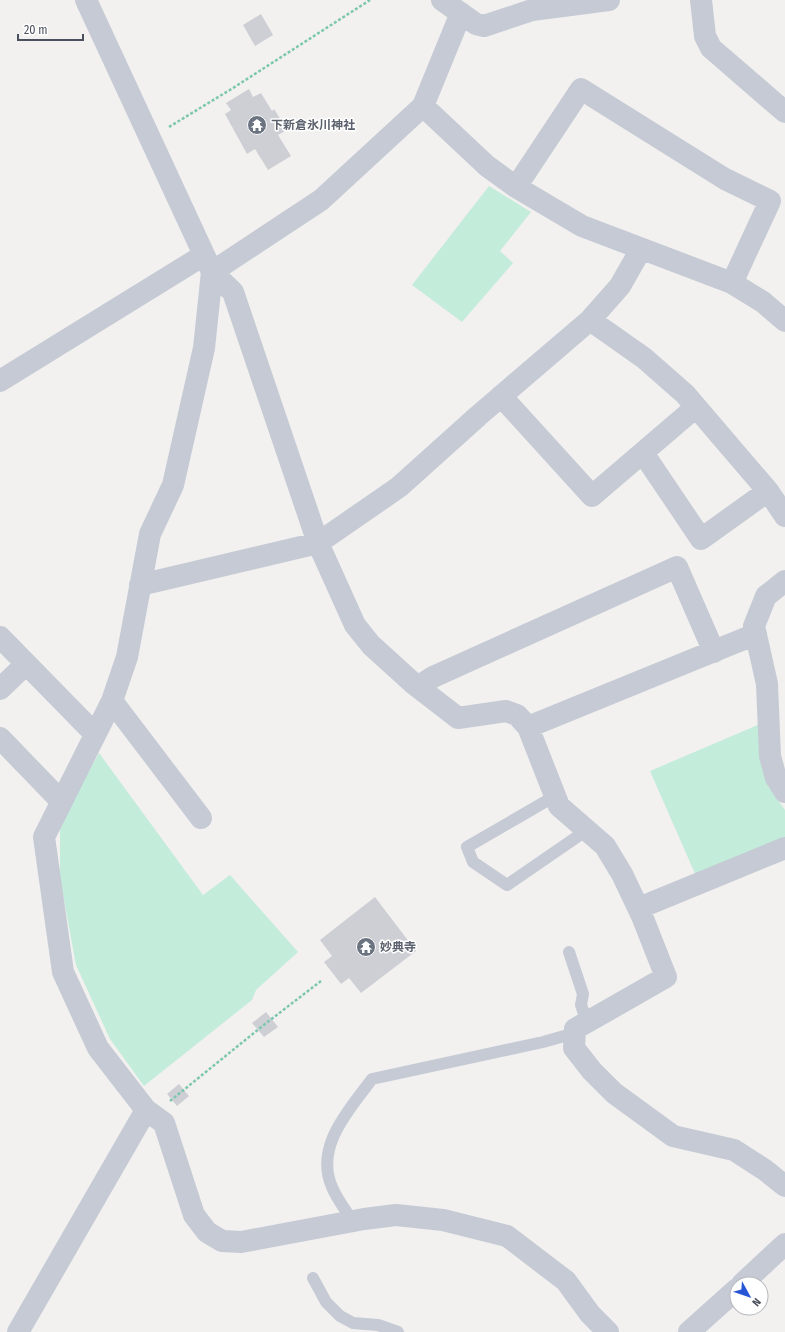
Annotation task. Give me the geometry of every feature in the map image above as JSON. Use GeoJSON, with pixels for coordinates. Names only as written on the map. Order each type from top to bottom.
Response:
{"type":"FeatureCollection","features":[{"type":"Feature","properties":{"kind":"street"},"geometry":{"type":"LineString","coordinates":[[86,0],[208,264],[233,292],[318,543],[355,625],[371,645],[418,687],[458,718],[506,711],[517,715],[528,727],[559,806],[605,846],[622,874],[639,908],[666,976],[580,1027],[574,1048],[592,1071],[614,1093],[673,1136],[734,1150],[765,1170],[785,1186]]}},
{"type":"Feature","properties":{"kind":"street"},"geometry":{"type":"LineString","coordinates":[[442,0],[476,24],[484,26],[532,10],[609,0]]}},
{"type":"Feature","properties":{"kind":"street"},"geometry":{"type":"LineString","coordinates":[[702,0],[705,36],[711,48],[785,112]]}},
{"type":"Feature","properties":{"kind":"street"},"geometry":{"type":"LineString","coordinates":[[0,381],[321,200],[423,106],[461,13]]}},
{"type":"Feature","properties":{"kind":"street"},"geometry":{"type":"LineString","coordinates":[[516,187],[581,89],[725,179],[770,201],[732,283]]}},
{"type":"Feature","properties":{"kind":"street"},"geometry":{"type":"LineString","coordinates":[[423,106],[487,166],[516,187],[582,226],[732,283],[763,302],[785,321]]}},
{"type":"Feature","properties":{"kind":"street"},"geometry":{"type":"LineString","coordinates":[[140,585],[318,543],[399,487],[501,396],[590,320],[620,286],[642,248]]}},
{"type":"Feature","properties":{"kind":"street"},"geometry":{"type":"LineString","coordinates":[[208,264],[204,348],[173,485],[150,534],[127,657],[112,701],[44,837],[63,972],[98,1048],[156,1108],[164,1123],[194,1215],[207,1232],[222,1241],[241,1242],[353,1221],[396,1216],[443,1220],[507,1236],[566,1281],[590,1314],[608,1332]]}},
{"type":"Feature","properties":{"kind":"street"},"geometry":{"type":"LineString","coordinates":[[590,320],[644,358],[685,394],[768,491],[785,516]]}},
{"type":"Feature","properties":{"kind":"street"},"geometry":{"type":"LineString","coordinates":[[501,396],[592,496],[696,407]]}},
{"type":"Feature","properties":{"kind":"street"},"geometry":{"type":"LineString","coordinates":[[643,453],[701,540],[768,491]]}},
{"type":"Feature","properties":{"kind":"street"},"geometry":{"type":"LineString","coordinates":[[418,687],[433,677],[677,567],[714,652]]}},
{"type":"Feature","properties":{"kind":"street"},"geometry":{"type":"LineString","coordinates":[[785,582],[766,596],[754,626],[767,684],[770,756],[776,778],[785,792]]}},
{"type":"Feature","properties":{"kind":"street"},"geometry":{"type":"LineString","coordinates":[[528,727],[756,634]]}},
{"type":"Feature","properties":{"kind":"street"},"geometry":{"type":"LineString","coordinates":[[0,637],[95,734]]}},
{"type":"Feature","properties":{"kind":"street"},"geometry":{"type":"LineString","coordinates":[[0,689],[26,664]]}},
{"type":"Feature","properties":{"kind":"street"},"geometry":{"type":"LineString","coordinates":[[112,701],[200,818]]}},
{"type":"Feature","properties":{"kind":"street"},"geometry":{"type":"LineString","coordinates":[[0,738],[62,801]]}},
{"type":"Feature","properties":{"kind":"street"},"geometry":{"type":"LineString","coordinates":[[639,908],[785,848]]}},
{"type":"Feature","properties":{"kind":"street"},"geometry":{"type":"LineString","coordinates":[[18,1332],[156,1108]]}},
{"type":"Feature","properties":{"kind":"street"},"geometry":{"type":"LineString","coordinates":[[751,1276],[785,1244]]}},
{"type":"Feature","properties":{"kind":"street"},"geometry":{"type":"LineString","coordinates":[[689,1332],[729,1295]]}},
{"type":"Feature","properties":{"kind":"lane"},"geometry":{"type":"LineString","coordinates":[[555,796],[467,847],[474,862],[507,884],[587,830]]}},
{"type":"Feature","properties":{"kind":"lane"},"geometry":{"type":"LineString","coordinates":[[353,1221],[339,1202],[331,1185],[327,1167],[328,1152],[335,1131],[372,1079],[544,1042],[580,1027],[583,994],[570,952]]}},
{"type":"Feature","properties":{"kind":"lane"},"geometry":{"type":"LineString","coordinates":[[313,1278],[326,1302],[340,1316],[353,1323],[378,1326],[398,1332]]}},
{"type":"Feature","properties":{"kind":"path"},"geometry":{"type":"LineString","coordinates":[[150,138],[233,88],[370,0]]}},
{"type":"Feature","properties":{"kind":"path"},"geometry":{"type":"LineString","coordinates":[[156,1108],[321,981]]}},
{"type":"Feature","properties":{"kind":"green space"},"geometry":{"type":"Polygon","coordinates":[[[489,186],[531,212],[500,251],[513,263],[462,322],[412,285],[489,186]]]}},
{"type":"Feature","properties":{"kind":"green space"},"geometry":{"type":"Polygon","coordinates":[[[760,724],[768,786],[785,810],[785,841],[696,876],[650,771],[760,724]]]}},
{"type":"Feature","properties":{"kind":"green space"},"geometry":{"type":"Polygon","coordinates":[[[99,753],[203,895],[230,875],[298,952],[256,990],[252,1000],[144,1086],[110,1039],[76,965],[60,878],[60,823],[99,753]]]}},
{"type":"Feature","properties":{"kind":"building"},"geometry":{"type":"Polygon","coordinates":[[[261,14],[273,35],[255,46],[243,25],[261,14]]]}},
{"type":"Feature","properties":{"kind":"building"},"geometry":{"type":"Polygon","coordinates":[[[249,89],[253,97],[261,93],[272,111],[274,109],[287,130],[278,135],[291,156],[268,170],[255,149],[247,154],[225,114],[231,110],[226,103],[249,89]]]}},
{"type":"Feature","properties":{"kind":"building"},"geometry":{"type":"Polygon","coordinates":[[[375,897],[416,951],[361,993],[349,978],[341,984],[324,962],[332,956],[320,940],[375,897]]]}},
{"type":"Feature","properties":{"kind":"building"},"geometry":{"type":"Polygon","coordinates":[[[266,1012],[278,1027],[264,1037],[252,1023],[266,1012]]]}},
{"type":"Feature","properties":{"kind":"building"},"geometry":{"type":"Polygon","coordinates":[[[179,1084],[189,1096],[177,1106],[167,1094],[179,1084]]]}},
{"type":"Feature","properties":{"kind":"place","name":"下新倉氷川神社"},"geometry":{"type":"Point","coordinates":[257,125]}},
{"type":"Feature","properties":{"kind":"place","name":"妙典寺"},"geometry":{"type":"Point","coordinates":[366,947]}}]}
